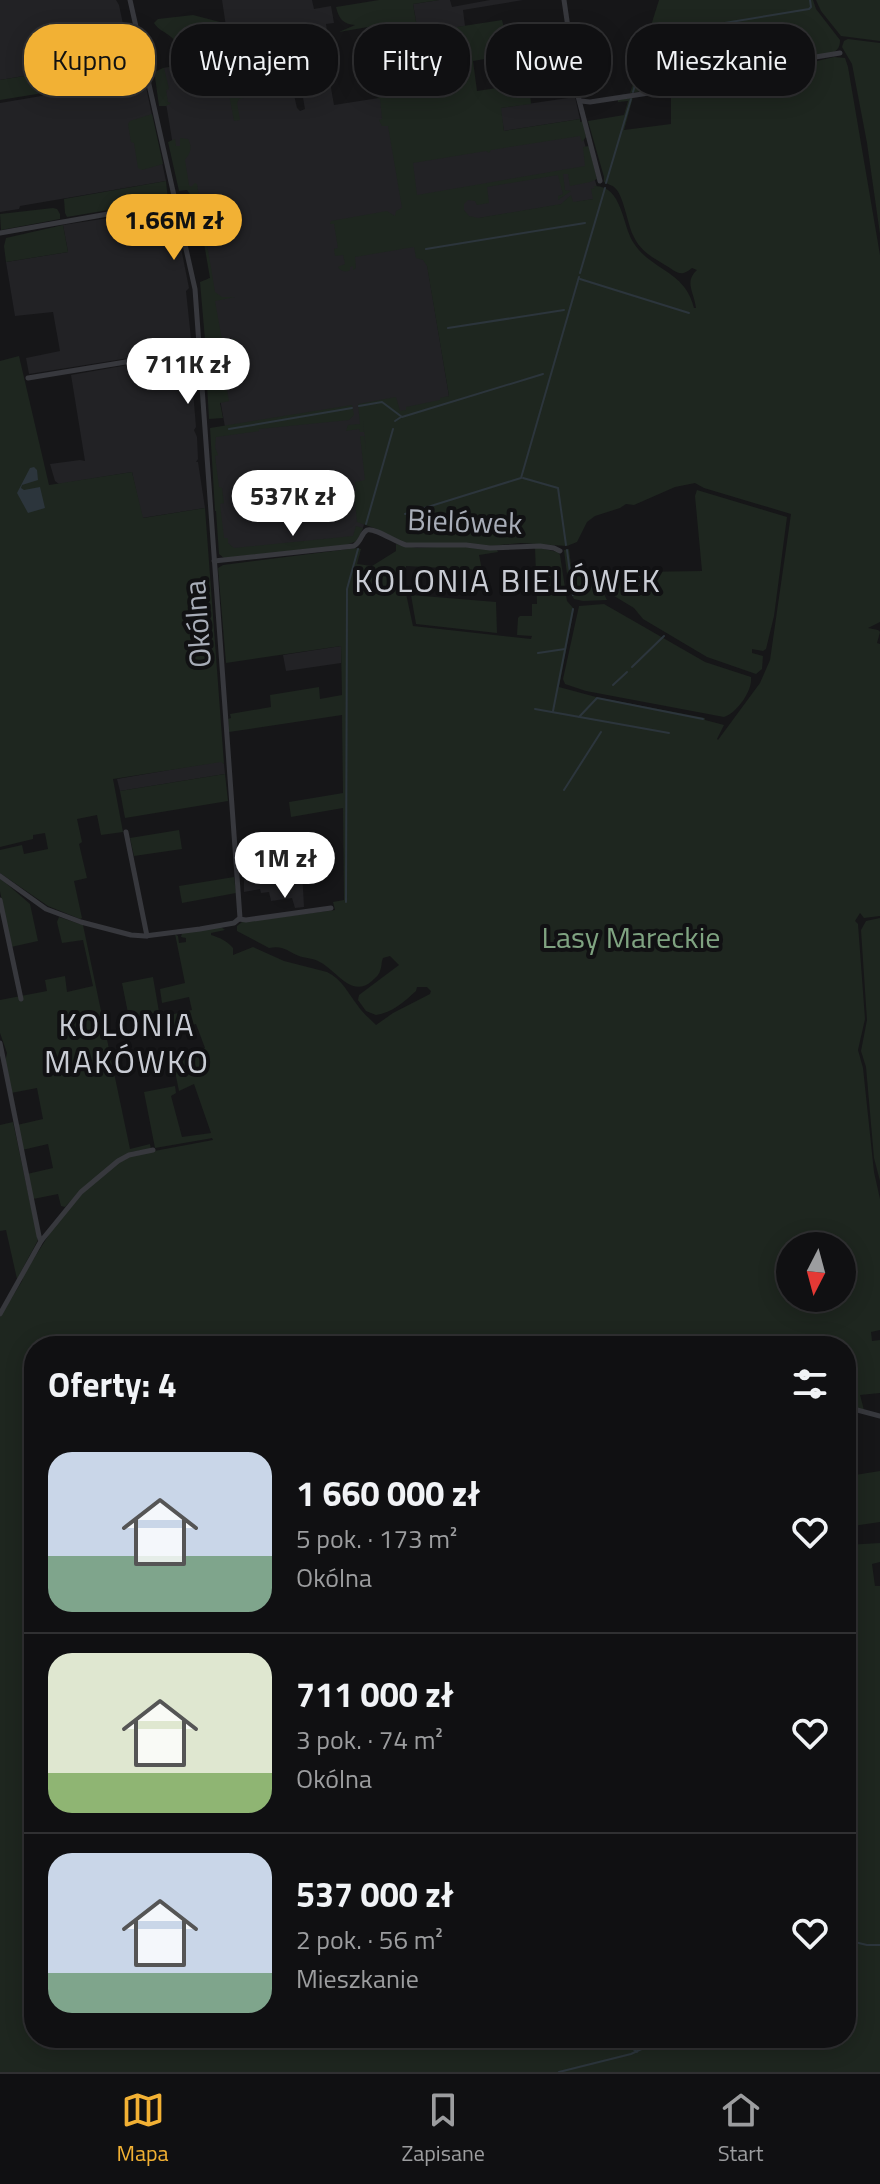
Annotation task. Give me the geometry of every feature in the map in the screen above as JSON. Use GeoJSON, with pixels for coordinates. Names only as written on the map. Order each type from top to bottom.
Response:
{"type":"FeatureCollection","features":[{"type":"Feature","properties":{"kind":"street","name":"Okólna"},"geometry":{"type":"LineString","coordinates":[[130,0],[195,289],[240,918]]}},
{"type":"Feature","properties":{"kind":"street"},"geometry":{"type":"LineString","coordinates":[[564,0],[581,101],[600,181]]}},
{"type":"Feature","properties":{"kind":"street"},"geometry":{"type":"LineString","coordinates":[[581,101],[586,103],[675,89],[700,76],[840,53]]}},
{"type":"Feature","properties":{"kind":"street"},"geometry":{"type":"LineString","coordinates":[[0,233],[176,202]]}},
{"type":"Feature","properties":{"kind":"street"},"geometry":{"type":"LineString","coordinates":[[28,378],[199,350]]}},
{"type":"Feature","properties":{"kind":"street","name":"Bielówek"},"geometry":{"type":"LineString","coordinates":[[214,561],[354,546],[369,529],[406,545],[540,546],[560,551]]}},
{"type":"Feature","properties":{"kind":"street"},"geometry":{"type":"LineString","coordinates":[[126,832],[147,936]]}},
{"type":"Feature","properties":{"kind":"street"},"geometry":{"type":"LineString","coordinates":[[0,876],[41,907],[131,935],[147,936],[234,923],[240,918],[246,920],[331,908]]}},
{"type":"Feature","properties":{"kind":"street"},"geometry":{"type":"LineString","coordinates":[[0,900],[21,999]]}},
{"type":"Feature","properties":{"kind":"street"},"geometry":{"type":"LineString","coordinates":[[0,1043],[41,1241]]}},
{"type":"Feature","properties":{"kind":"street"},"geometry":{"type":"LineString","coordinates":[[0,1314],[41,1241],[73,1201],[118,1161],[129,1155],[153,1150]]}},
{"type":"Feature","properties":{"kind":"street"},"geometry":{"type":"LineString","coordinates":[[856,1410],[880,1416]]}},
{"type":"Feature","properties":{"kind":"shaded area"},"geometry":{"type":"Polygon","coordinates":[[[0,0],[116,0],[123,24],[24,24],[24,76],[0,80],[0,0]]]}},
{"type":"Feature","properties":{"kind":"shaded area"},"geometry":{"type":"Polygon","coordinates":[[[222,0],[312,0],[314,9],[331,6],[334,23],[326,24],[226,24],[222,0]]]}},
{"type":"Feature","properties":{"kind":"shaded area"},"geometry":{"type":"Polygon","coordinates":[[[450,0],[452,7],[490,0],[523,0],[463,10],[465,24],[416,24],[413,4],[450,0]]]}},
{"type":"Feature","properties":{"kind":"shaded area"},"geometry":{"type":"Polygon","coordinates":[[[171,67],[171,96],[294,96],[297,108],[300,111],[305,109],[303,96],[332,96],[334,105],[385,97],[423,240],[449,396],[441,400],[381,463],[359,537],[222,557],[213,430],[225,427],[215,371],[207,279],[211,278],[196,188],[180,188],[163,68],[171,67]]]}},
{"type":"Feature","properties":{"kind":"shaded area"},"geometry":{"type":"Polygon","coordinates":[[[41,96],[148,96],[166,181],[0,212],[0,103],[41,96]]]}},
{"type":"Feature","properties":{"kind":"shaded area"},"geometry":{"type":"Polygon","coordinates":[[[575,97],[580,119],[504,131],[500,108],[575,97]]]}},
{"type":"Feature","properties":{"kind":"shaded area"},"geometry":{"type":"Polygon","coordinates":[[[582,134],[600,198],[457,222],[416,196],[410,162],[582,134]]]}},
{"type":"Feature","properties":{"kind":"shaded area"},"geometry":{"type":"Polygon","coordinates":[[[173,208],[189,288],[186,291],[192,348],[29,374],[26,358],[60,351],[53,312],[15,316],[6,262],[68,252],[63,225],[173,208]]]}},
{"type":"Feature","properties":{"kind":"shaded area"},"geometry":{"type":"Polygon","coordinates":[[[190,354],[196,462],[205,508],[142,518],[132,472],[59,484],[55,481],[50,464],[85,461],[71,375],[190,354]]]}},
{"type":"Feature","properties":{"kind":"shaded area"},"geometry":{"type":"Polygon","coordinates":[[[34,467],[38,480],[21,488],[40,487],[45,508],[28,513],[17,493],[30,468],[34,467]]]}},
{"type":"Feature","properties":{"kind":"shaded area"},"geometry":{"type":"Polygon","coordinates":[[[341,646],[341,663],[286,671],[283,655],[341,646]]]}},
{"type":"Feature","properties":{"kind":"shaded area"},"geometry":{"type":"Polygon","coordinates":[[[221,761],[225,774],[120,791],[117,779],[221,761]]]}},
{"type":"Feature","properties":{"kind":"shaded area"},"geometry":{"type":"Polygon","coordinates":[[[302,870],[304,907],[295,908],[292,898],[271,901],[269,892],[261,893],[260,889],[244,892],[244,880],[302,870]]]}},
{"type":"Feature","properties":{"kind":"green space","name":"Lasy Mareckie"},"geometry":{"type":"Polygon","coordinates":[[[379,0],[439,0],[413,4],[416,24],[354,25],[342,20],[336,7],[379,0]]]}},
{"type":"Feature","properties":{"kind":"green space"},"geometry":{"type":"Polygon","coordinates":[[[659,0],[813,0],[816,9],[840,40],[840,45],[832,53],[815,56],[815,24],[652,24],[659,0]]]}},
{"type":"Feature","properties":{"kind":"green space"},"geometry":{"type":"Polygon","coordinates":[[[816,0],[880,0],[880,41],[841,36],[816,0]]]}},
{"type":"Feature","properties":{"kind":"green space"},"geometry":{"type":"Polygon","coordinates":[[[193,15],[221,24],[171,24],[171,37],[154,23],[158,19],[193,15]]]}},
{"type":"Feature","properties":{"kind":"green space","name":"Lasy Mareckie"},"geometry":{"type":"Polygon","coordinates":[[[502,20],[503,24],[486,24],[486,59],[473,61],[477,91],[486,90],[486,96],[530,96],[531,104],[501,108],[504,131],[580,119],[586,137],[582,142],[580,136],[413,163],[417,195],[585,166],[583,147],[589,146],[597,179],[570,186],[568,174],[563,174],[565,190],[571,191],[558,200],[558,196],[563,194],[558,175],[487,187],[489,203],[477,205],[475,201],[468,200],[464,210],[469,216],[478,218],[561,204],[571,195],[573,202],[593,199],[593,186],[603,187],[616,198],[629,234],[640,252],[683,286],[696,308],[690,283],[697,270],[692,268],[684,273],[676,272],[651,256],[636,241],[618,191],[604,182],[588,121],[624,115],[628,101],[618,100],[633,97],[624,130],[671,124],[671,96],[815,96],[815,62],[845,58],[880,255],[880,622],[868,628],[880,632],[877,643],[880,644],[880,916],[864,918],[860,913],[855,921],[858,924],[865,1019],[858,1050],[880,1199],[880,1330],[871,1332],[872,1341],[880,1340],[880,1393],[860,1395],[864,1410],[856,1408],[856,1336],[24,1336],[24,2048],[856,2048],[856,1544],[880,1543],[880,1562],[872,1564],[875,1586],[880,1586],[880,2072],[0,2072],[0,1317],[59,1219],[114,1165],[133,1155],[213,1140],[155,1148],[144,1092],[175,1086],[176,1093],[171,1096],[182,1137],[211,1133],[194,1084],[179,1091],[172,1057],[205,1048],[196,1024],[168,1030],[165,1016],[192,1010],[189,997],[162,1003],[160,989],[185,983],[175,934],[179,943],[186,942],[186,938],[181,937],[182,933],[221,927],[225,930],[211,935],[230,945],[233,955],[253,947],[284,961],[327,972],[341,982],[376,1025],[431,991],[427,987],[417,987],[398,1006],[376,1015],[366,1011],[358,1000],[359,995],[399,965],[390,956],[383,958],[379,972],[372,981],[357,987],[318,961],[281,948],[269,948],[237,931],[237,926],[242,922],[335,910],[333,902],[344,900],[343,808],[291,817],[289,802],[343,793],[342,715],[229,732],[228,719],[231,718],[230,714],[271,707],[270,695],[319,687],[320,699],[342,695],[341,646],[226,663],[218,568],[357,548],[361,549],[357,564],[372,566],[396,551],[396,544],[417,548],[455,546],[497,550],[479,555],[482,570],[406,566],[405,589],[413,626],[531,639],[532,636],[517,635],[518,618],[532,616],[532,604],[537,604],[535,547],[558,552],[567,601],[574,609],[559,687],[705,718],[724,725],[718,740],[760,683],[770,660],[791,514],[695,483],[675,487],[634,505],[626,504],[595,516],[587,522],[577,542],[567,546],[521,543],[490,546],[411,544],[357,522],[355,482],[365,480],[360,436],[364,436],[366,449],[363,420],[364,432],[359,429],[346,431],[348,425],[360,424],[358,404],[396,397],[400,411],[449,396],[427,266],[423,260],[416,258],[414,247],[355,257],[356,268],[353,270],[353,266],[350,267],[347,271],[338,267],[345,264],[343,255],[335,256],[334,249],[338,248],[331,221],[387,211],[395,216],[396,211],[402,208],[388,126],[382,126],[379,120],[382,119],[380,99],[376,98],[470,96],[470,25],[502,20]]]}},
{"type":"Feature","properties":{"kind":"green space"},"geometry":{"type":"Polygon","coordinates":[[[848,39],[880,43],[880,234],[852,64],[842,47],[848,39]]]}},
{"type":"Feature","properties":{"kind":"green space"},"geometry":{"type":"Polygon","coordinates":[[[171,67],[164,68],[169,89],[166,90],[168,102],[171,103],[159,106],[155,72],[163,68],[171,67]]]}},
{"type":"Feature","properties":{"kind":"green space"},"geometry":{"type":"Polygon","coordinates":[[[24,76],[25,96],[0,100],[0,80],[24,76]]]}},
{"type":"Feature","properties":{"kind":"green space"},"geometry":{"type":"Polygon","coordinates":[[[229,96],[254,96],[239,99],[240,120],[234,121],[229,96]]]}},
{"type":"Feature","properties":{"kind":"green space"},"geometry":{"type":"Polygon","coordinates":[[[152,114],[163,164],[142,170],[138,168],[128,124],[152,114]]]}},
{"type":"Feature","properties":{"kind":"green space"},"geometry":{"type":"Polygon","coordinates":[[[180,138],[188,139],[190,145],[185,160],[189,185],[197,184],[215,292],[222,297],[235,297],[215,301],[222,340],[235,339],[240,368],[224,373],[229,401],[220,403],[223,418],[209,419],[206,367],[239,365],[235,346],[231,343],[217,346],[216,361],[207,363],[200,282],[210,278],[196,197],[192,197],[187,190],[179,191],[168,142],[175,139],[176,146],[180,146],[180,138]]]}},
{"type":"Feature","properties":{"kind":"green space"},"geometry":{"type":"Polygon","coordinates":[[[166,181],[168,200],[67,217],[65,213],[64,199],[166,181]]]}},
{"type":"Feature","properties":{"kind":"green space"},"geometry":{"type":"Polygon","coordinates":[[[57,209],[60,219],[1,230],[0,214],[57,209]]]}},
{"type":"Feature","properties":{"kind":"green space"},"geometry":{"type":"Polygon","coordinates":[[[63,225],[68,252],[6,262],[6,238],[63,225]]]}},
{"type":"Feature","properties":{"kind":"green space"},"geometry":{"type":"Polygon","coordinates":[[[19,356],[49,485],[132,472],[143,518],[205,508],[224,764],[113,779],[123,832],[101,835],[97,815],[77,819],[87,878],[74,881],[80,919],[48,906],[0,873],[0,850],[22,845],[24,854],[48,849],[45,833],[0,847],[0,361],[19,356]]]}},
{"type":"Feature","properties":{"kind":"green space"},"geometry":{"type":"Polygon","coordinates":[[[352,405],[354,415],[349,420],[259,429],[216,437],[218,455],[215,456],[224,503],[220,504],[224,538],[228,538],[228,543],[234,548],[353,536],[356,526],[363,528],[357,541],[346,545],[224,558],[219,554],[210,428],[352,405]]]}},
{"type":"Feature","properties":{"kind":"green space"},"geometry":{"type":"Polygon","coordinates":[[[697,490],[787,517],[774,616],[766,649],[752,649],[752,653],[763,656],[762,669],[756,674],[707,657],[643,619],[634,608],[601,588],[607,600],[574,599],[569,590],[564,550],[569,549],[572,573],[702,571],[697,490]]]}},
{"type":"Feature","properties":{"kind":"green space"},"geometry":{"type":"Polygon","coordinates":[[[411,595],[496,602],[497,633],[416,624],[411,595]]]}},
{"type":"Feature","properties":{"kind":"green space"},"geometry":{"type":"Polygon","coordinates":[[[604,604],[705,662],[751,677],[743,700],[724,717],[586,691],[565,684],[563,679],[579,606],[604,604]]]}},
{"type":"Feature","properties":{"kind":"green space"},"geometry":{"type":"Polygon","coordinates":[[[225,774],[228,801],[125,818],[120,791],[225,774]]]}},
{"type":"Feature","properties":{"kind":"green space"},"geometry":{"type":"Polygon","coordinates":[[[179,830],[182,849],[134,856],[130,838],[179,830]]]}},
{"type":"Feature","properties":{"kind":"green space"},"geometry":{"type":"Polygon","coordinates":[[[234,877],[236,893],[182,903],[179,886],[234,877]]]}},
{"type":"Feature","properties":{"kind":"green space"},"geometry":{"type":"Polygon","coordinates":[[[0,878],[30,904],[38,941],[11,947],[0,878]]]}},
{"type":"Feature","properties":{"kind":"green space"},"geometry":{"type":"Polygon","coordinates":[[[59,917],[83,925],[130,1149],[150,1144],[151,1149],[131,1152],[79,1192],[65,1207],[61,1206],[58,1194],[33,1199],[27,1174],[53,1168],[48,1144],[22,1150],[17,1125],[43,1119],[37,1088],[11,1093],[5,1062],[7,1053],[0,1033],[0,1000],[47,991],[45,980],[65,976],[67,992],[93,986],[83,940],[62,943],[57,922],[59,917]]]}},
{"type":"Feature","properties":{"kind":"green space"},"geometry":{"type":"Polygon","coordinates":[[[880,918],[880,1181],[874,1158],[866,1067],[861,1051],[867,1020],[861,930],[866,921],[880,918]]]}},
{"type":"Feature","properties":{"kind":"green space"},"geometry":{"type":"Polygon","coordinates":[[[153,977],[159,1012],[129,1018],[122,983],[153,977]]]}},
{"type":"Feature","properties":{"kind":"green space"},"geometry":{"type":"Polygon","coordinates":[[[13,1122],[38,1240],[17,1279],[6,1230],[0,1231],[0,1125],[13,1122]]]}},
{"type":"Feature","properties":{"kind":"green space"},"geometry":{"type":"Polygon","coordinates":[[[880,1471],[880,1522],[856,1526],[856,1475],[880,1471]]]}},
{"type":"Feature","properties":{"kind":"waterway"},"geometry":{"type":"LineString","coordinates":[[718,24],[809,9],[810,0]]}},
{"type":"Feature","properties":{"kind":"waterway"},"geometry":{"type":"LineString","coordinates":[[606,183],[631,99]]}},
{"type":"Feature","properties":{"kind":"waterway"},"geometry":{"type":"LineString","coordinates":[[580,273],[605,188]]}},
{"type":"Feature","properties":{"kind":"waterway"},"geometry":{"type":"LineString","coordinates":[[426,249],[585,223]]}},
{"type":"Feature","properties":{"kind":"waterway"},"geometry":{"type":"LineString","coordinates":[[405,514],[521,478],[579,277]]}},
{"type":"Feature","properties":{"kind":"waterway"},"geometry":{"type":"LineString","coordinates":[[580,279],[689,313]]}},
{"type":"Feature","properties":{"kind":"waterway"},"geometry":{"type":"LineString","coordinates":[[448,328],[564,310]]}},
{"type":"Feature","properties":{"kind":"waterway"},"geometry":{"type":"LineString","coordinates":[[359,406],[382,402],[402,417],[543,374]]}},
{"type":"Feature","properties":{"kind":"waterway"},"geometry":{"type":"LineString","coordinates":[[229,429],[352,408]]}},
{"type":"Feature","properties":{"kind":"waterway"},"geometry":{"type":"LineString","coordinates":[[395,421],[401,417]]}},
{"type":"Feature","properties":{"kind":"waterway"},"geometry":{"type":"LineString","coordinates":[[366,524],[393,429]]}},
{"type":"Feature","properties":{"kind":"waterway"},"geometry":{"type":"LineString","coordinates":[[523,478],[558,488],[566,545]]}},
{"type":"Feature","properties":{"kind":"waterway"},"geometry":{"type":"LineString","coordinates":[[346,902],[347,589],[358,549]]}},
{"type":"Feature","properties":{"kind":"waterway"},"geometry":{"type":"LineString","coordinates":[[567,550],[573,595]]}},
{"type":"Feature","properties":{"kind":"waterway"},"geometry":{"type":"LineString","coordinates":[[553,711],[573,609]]}},
{"type":"Feature","properties":{"kind":"waterway"},"geometry":{"type":"LineString","coordinates":[[632,667],[664,636]]}},
{"type":"Feature","properties":{"kind":"waterway"},"geometry":{"type":"LineString","coordinates":[[538,653],[565,649]]}},
{"type":"Feature","properties":{"kind":"waterway"},"geometry":{"type":"LineString","coordinates":[[613,685],[627,672]]}},
{"type":"Feature","properties":{"kind":"waterway"},"geometry":{"type":"LineString","coordinates":[[579,717],[597,698],[703,719]]}},
{"type":"Feature","properties":{"kind":"waterway"},"geometry":{"type":"LineString","coordinates":[[535,709],[669,733]]}},
{"type":"Feature","properties":{"kind":"waterway"},"geometry":{"type":"LineString","coordinates":[[564,790],[601,732]]}},
{"type":"Feature","properties":{"kind":"waterway"},"geometry":{"type":"LineString","coordinates":[[856,1942],[880,1945]]}},
{"type":"Feature","properties":{"kind":"waterway"},"geometry":{"type":"LineString","coordinates":[[632,2048],[637,2052]]}},
{"type":"Feature","properties":{"kind":"waterway"},"geometry":{"type":"LineString","coordinates":[[559,2072],[644,2048]]}},
{"type":"Feature","properties":{"kind":"district","name":"KOLONIA BIELÓWEK"},"geometry":{"type":"Point","coordinates":[508,580]}},
{"type":"Feature","properties":{"kind":"district","name":"KOLONIA MAKÓWKO"},"geometry":{"type":"Point","coordinates":[127,1042]}}]}
